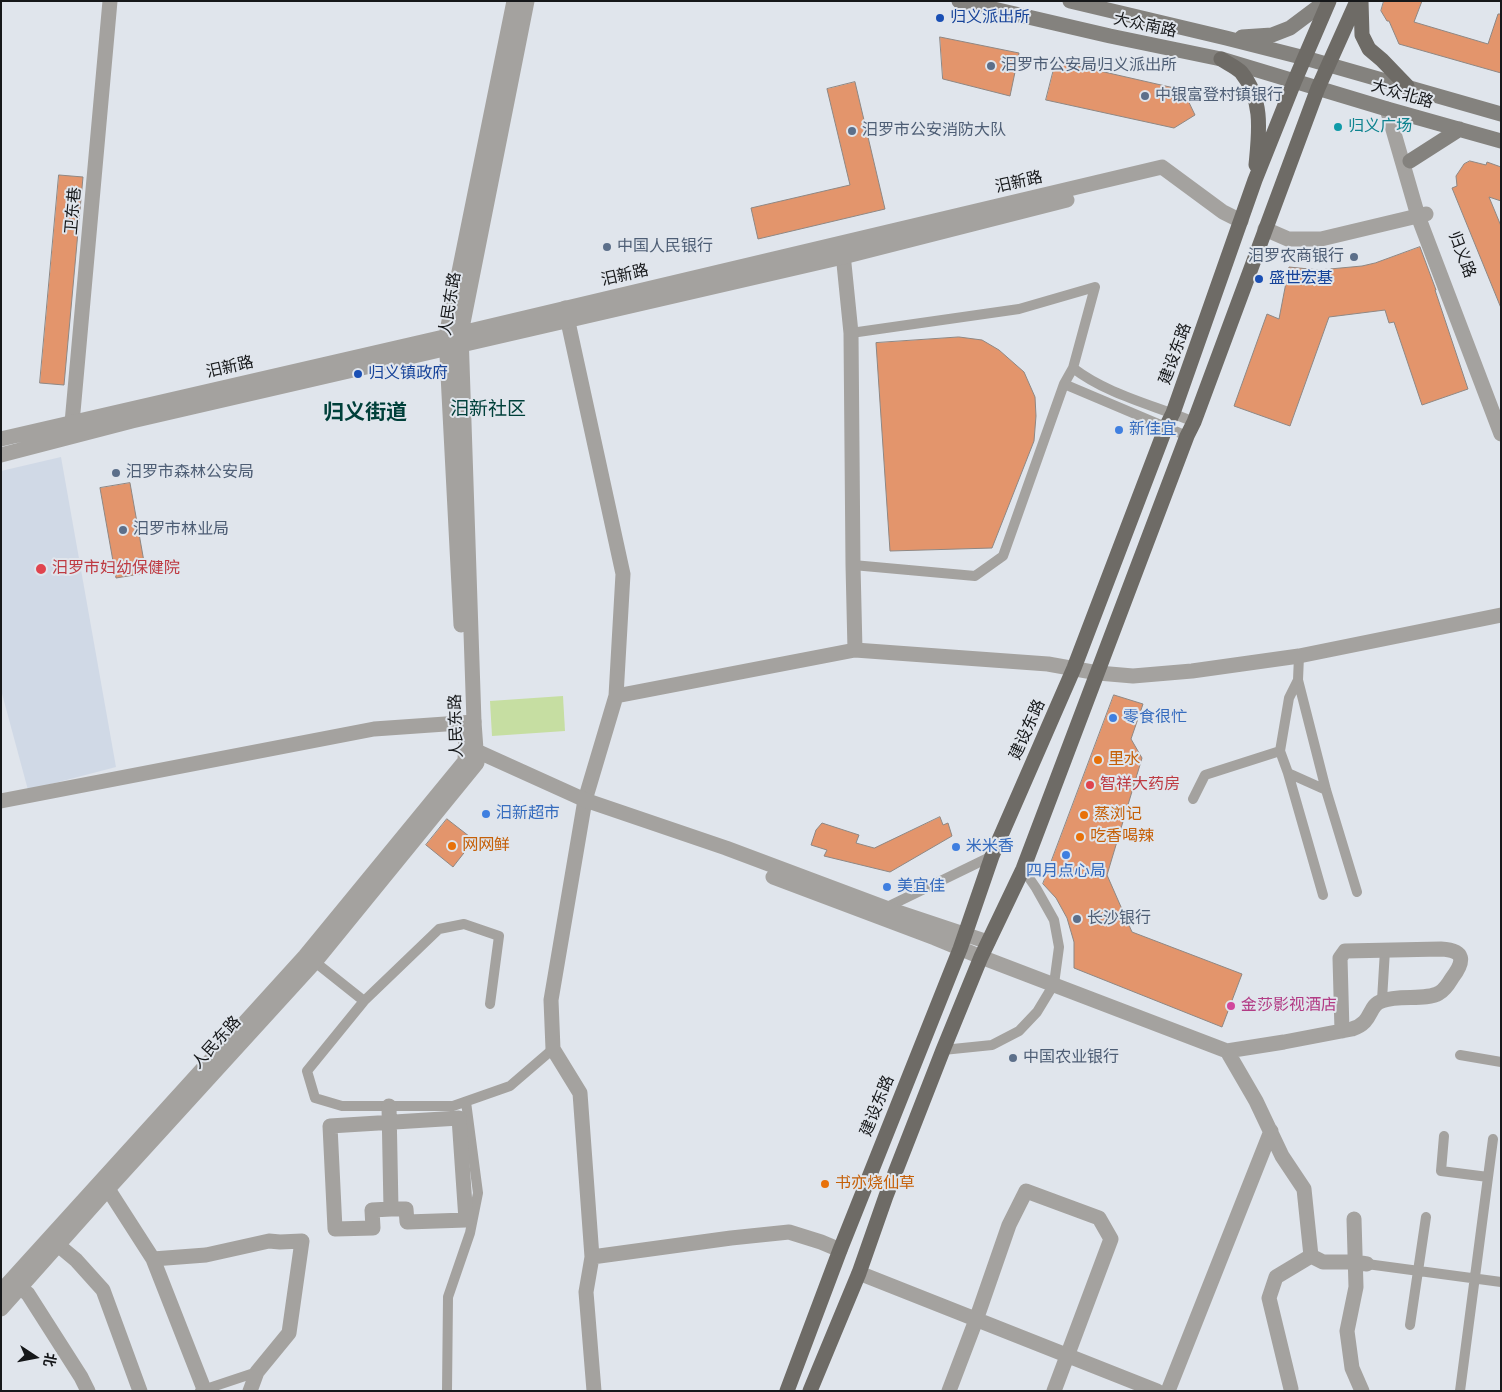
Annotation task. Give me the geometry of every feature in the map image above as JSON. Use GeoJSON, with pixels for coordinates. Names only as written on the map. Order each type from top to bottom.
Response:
{"type":"FeatureCollection","features":[{"type":"Feature","properties":{"kind":"main road","name":"大众南路"},"geometry":{"type":"LineString","coordinates":[[959,1],[1110,36],[1221,59],[1295,80]]}},
{"type":"Feature","properties":{"kind":"main road","name":"大众南路"},"geometry":{"type":"LineString","coordinates":[[1070,1],[1305,58]]}},
{"type":"Feature","properties":{"kind":"main road"},"geometry":{"type":"LineString","coordinates":[[1226,38],[1272,35],[1290,28],[1328,1]]}},
{"type":"Feature","properties":{"kind":"main road","name":"建设东路"},"geometry":{"type":"LineString","coordinates":[[787,1391],[840,1250],[962,942],[992,856],[1074,668],[1173,413],[1255,180],[1328,1]]}},
{"type":"Feature","properties":{"kind":"main road"},"geometry":{"type":"LineString","coordinates":[[810,1391],[859,1273],[886,1196],[943,1050],[981,957],[1023,869],[1187,436],[1194,422],[1318,88],[1357,1]]}},
{"type":"Feature","properties":{"kind":"main road"},"geometry":{"type":"LineString","coordinates":[[1362,1],[1362,35],[1369,49],[1407,86]]}},
{"type":"Feature","properties":{"kind":"main road","name":"大众北路"},"geometry":{"type":"LineString","coordinates":[[1305,58],[1501,114]]}},
{"type":"Feature","properties":{"kind":"main road"},"geometry":{"type":"LineString","coordinates":[[1221,59],[1240,71],[1250,87],[1258,106],[1259,125],[1255,180]]}},
{"type":"Feature","properties":{"kind":"main road","name":"大众北路"},"geometry":{"type":"LineString","coordinates":[[1295,80],[1392,110],[1501,140]]}},
{"type":"Feature","properties":{"kind":"main road"},"geometry":{"type":"LineString","coordinates":[[1410,161],[1460,129]]}},
{"type":"Feature","properties":{"kind":"street","name":"卫东巷"},"geometry":{"type":"LineString","coordinates":[[72,423],[110,1]]}},
{"type":"Feature","properties":{"kind":"street","name":"人民东路"},"geometry":{"type":"LineString","coordinates":[[470,723],[446,343],[514,1]]}},
{"type":"Feature","properties":{"kind":"street","name":"人民东路"},"geometry":{"type":"LineString","coordinates":[[1,1309],[315,962],[471,755],[462,339],[527,1]]}},
{"type":"Feature","properties":{"kind":"street"},"geometry":{"type":"LineString","coordinates":[[1392,110],[1422,215],[1501,434]]}},
{"type":"Feature","properties":{"kind":"street","name":"归义路"},"geometry":{"type":"LineString","coordinates":[[1392,110],[1410,161],[1422,215],[1501,409]]}},
{"type":"Feature","properties":{"kind":"street","name":"汨新路"},"geometry":{"type":"LineString","coordinates":[[1,439],[446,343],[566,315],[842,250],[1162,168],[1223,212],[1241,221]]}},
{"type":"Feature","properties":{"kind":"street"},"geometry":{"type":"LineString","coordinates":[[1265,229],[1288,240],[1321,239],[1422,215]]}},
{"type":"Feature","properties":{"kind":"street"},"geometry":{"type":"LineString","coordinates":[[842,250],[851,333],[852,565],[855,650]]}},
{"type":"Feature","properties":{"kind":"street"},"geometry":{"type":"LineString","coordinates":[[566,315],[623,574],[616,696],[584,803],[551,1000],[553,1049],[580,1093],[592,1257],[586,1292],[594,1391]]}},
{"type":"Feature","properties":{"kind":"street"},"geometry":{"type":"LineString","coordinates":[[1,454],[446,343]]}},
{"type":"Feature","properties":{"kind":"street"},"geometry":{"type":"LineString","coordinates":[[616,696],[855,650],[1039,663],[1134,676],[1192,671],[1299,656],[1501,616]]}},
{"type":"Feature","properties":{"kind":"street"},"geometry":{"type":"LineString","coordinates":[[1,801],[374,729],[470,723]]}},
{"type":"Feature","properties":{"kind":"street","name":"人民东路"},"geometry":{"type":"LineString","coordinates":[[1,1291],[305,956],[471,755]]}},
{"type":"Feature","properties":{"kind":"street"},"geometry":{"type":"LineString","coordinates":[[471,755],[584,803],[962,942],[981,957],[1227,1051],[1284,1042],[1342,1031],[1361,1026],[1367,1021],[1375,1005],[1382,1000],[1432,995],[1440,992],[1459,970],[1461,957],[1458,952],[1451,949],[1345,951],[1340,958],[1342,1031]]}},
{"type":"Feature","properties":{"kind":"street"},"geometry":{"type":"LineString","coordinates":[[962,942],[988,942]]}},
{"type":"Feature","properties":{"kind":"street"},"geometry":{"type":"LineString","coordinates":[[1227,1051],[1256,1101],[1282,1156],[1304,1189],[1311,1256]]}},
{"type":"Feature","properties":{"kind":"street"},"geometry":{"type":"LineString","coordinates":[[389,1106],[391,1209]]}},
{"type":"Feature","properties":{"kind":"street"},"geometry":{"type":"LineString","coordinates":[[459,1118],[466,1220],[406,1222],[406,1209],[391,1209],[372,1210],[373,1228],[335,1229],[330,1126],[459,1118]]}},
{"type":"Feature","properties":{"kind":"street"},"geometry":{"type":"LineString","coordinates":[[1168,1391],[1270,1132]]}},
{"type":"Feature","properties":{"kind":"street"},"geometry":{"type":"LineString","coordinates":[[108,1189],[153,1258],[202,1390]]}},
{"type":"Feature","properties":{"kind":"street"},"geometry":{"type":"LineString","coordinates":[[949,1391],[976,1320],[1008,1225],[1026,1191],[1099,1218],[1111,1239],[1054,1391]]}},
{"type":"Feature","properties":{"kind":"street"},"geometry":{"type":"LineString","coordinates":[[1354,1219],[1361,1263],[1347,1331],[1352,1368],[1362,1391]]}},
{"type":"Feature","properties":{"kind":"street"},"geometry":{"type":"LineString","coordinates":[[592,1257],[789,1232],[840,1250]]}},
{"type":"Feature","properties":{"kind":"street"},"geometry":{"type":"LineString","coordinates":[[153,1258],[206,1255],[269,1241],[302,1241],[289,1333],[257,1372],[250,1391]]}},
{"type":"Feature","properties":{"kind":"street"},"geometry":{"type":"LineString","coordinates":[[58,1245],[76,1260],[103,1290],[134,1389]]}},
{"type":"Feature","properties":{"kind":"street"},"geometry":{"type":"LineString","coordinates":[[1311,1256],[1324,1262],[1361,1263]]}},
{"type":"Feature","properties":{"kind":"street"},"geometry":{"type":"LineString","coordinates":[[1291,1388],[1269,1298],[1276,1277],[1311,1256]]}},
{"type":"Feature","properties":{"kind":"street"},"geometry":{"type":"LineString","coordinates":[[859,1273],[1150,1390]]}},
{"type":"Feature","properties":{"kind":"street"},"geometry":{"type":"LineString","coordinates":[[21,1288],[28,1294],[88,1391]]}},
{"type":"Feature","properties":{"kind":"lane"},"geometry":{"type":"LineString","coordinates":[[851,333],[1020,309],[1095,287],[1073,368],[1064,384],[1003,556],[975,576],[852,565]]}},
{"type":"Feature","properties":{"kind":"lane"},"geometry":{"type":"LineString","coordinates":[[1073,368],[1087,378],[1145,404],[1194,422]]}},
{"type":"Feature","properties":{"kind":"lane"},"geometry":{"type":"LineString","coordinates":[[1064,384],[1187,436]]}},
{"type":"Feature","properties":{"kind":"lane"},"geometry":{"type":"LineString","coordinates":[[1299,656],[1298,680],[1326,790],[1357,892]]}},
{"type":"Feature","properties":{"kind":"lane"},"geometry":{"type":"LineString","coordinates":[[1298,680],[1289,698],[1280,751],[1323,895]]}},
{"type":"Feature","properties":{"kind":"lane"},"geometry":{"type":"LineString","coordinates":[[1193,799],[1205,775],[1280,751]]}},
{"type":"Feature","properties":{"kind":"lane"},"geometry":{"type":"LineString","coordinates":[[1288,773],[1326,790]]}},
{"type":"Feature","properties":{"kind":"lane"},"geometry":{"type":"LineString","coordinates":[[880,911],[992,856]]}},
{"type":"Feature","properties":{"kind":"lane"},"geometry":{"type":"LineString","coordinates":[[943,1050],[992,1045],[1019,1031],[1037,1012],[1054,984],[1059,946],[1054,920],[1023,869]]}},
{"type":"Feature","properties":{"kind":"lane"},"geometry":{"type":"LineString","coordinates":[[490,1004],[499,936],[464,924],[440,929],[364,1001],[307,1071],[315,1098],[342,1106],[453,1106],[510,1086],[553,1049]]}},
{"type":"Feature","properties":{"kind":"lane"},"geometry":{"type":"LineString","coordinates":[[1382,1000],[1386,950]]}},
{"type":"Feature","properties":{"kind":"lane"},"geometry":{"type":"LineString","coordinates":[[315,962],[364,1001]]}},
{"type":"Feature","properties":{"kind":"lane"},"geometry":{"type":"LineString","coordinates":[[1460,1055],[1501,1062]]}},
{"type":"Feature","properties":{"kind":"lane"},"geometry":{"type":"LineString","coordinates":[[447,1391],[448,1298],[470,1233],[478,1193],[466,1102]]}},
{"type":"Feature","properties":{"kind":"lane"},"geometry":{"type":"LineString","coordinates":[[1444,1136],[1441,1171],[1488,1177]]}},
{"type":"Feature","properties":{"kind":"lane"},"geometry":{"type":"LineString","coordinates":[[1460,1391],[1493,1139]]}},
{"type":"Feature","properties":{"kind":"lane"},"geometry":{"type":"LineString","coordinates":[[1410,1325],[1426,1217]]}},
{"type":"Feature","properties":{"kind":"lane"},"geometry":{"type":"LineString","coordinates":[[1361,1263],[1501,1282]]}},
{"type":"Feature","properties":{"kind":"lane"},"geometry":{"type":"LineString","coordinates":[[202,1390],[257,1372]]}},
{"type":"Feature","properties":{"kind":"shaded area","name":"汨罗市妇幼保健院"},"geometry":{"type":"Polygon","coordinates":[[[61,457],[116,767],[28,790],[1,690],[1,471],[61,457]]]}},
{"type":"Feature","properties":{"kind":"green space"},"geometry":{"type":"Polygon","coordinates":[[[563,696],[565,731],[492,736],[490,701],[563,696]]]}},
{"type":"Feature","properties":{"kind":"building"},"geometry":{"type":"Polygon","coordinates":[[[1384,1],[1422,1],[1414,22],[1488,44],[1498,14],[1501,14],[1501,73],[1399,44],[1389,21],[1387,21],[1381,11],[1384,1]]]}},
{"type":"Feature","properties":{"kind":"building"},"geometry":{"type":"Polygon","coordinates":[[[940,37],[1019,53],[1010,96],[943,79],[940,37]]]}},
{"type":"Feature","properties":{"kind":"building"},"geometry":{"type":"Polygon","coordinates":[[[1056,61],[1183,90],[1195,115],[1174,128],[1046,100],[1056,61]]]}},
{"type":"Feature","properties":{"kind":"building","name":"汨罗市公安消防大队"},"geometry":{"type":"Polygon","coordinates":[[[855,82],[885,209],[758,239],[751,208],[850,185],[827,89],[855,82]]]}},
{"type":"Feature","properties":{"kind":"building"},"geometry":{"type":"Polygon","coordinates":[[[1470,161],[1486,165],[1487,162],[1501,167],[1501,201],[1489,197],[1501,226],[1501,308],[1452,188],[1457,186],[1456,176],[1464,164],[1470,161]]]}},
{"type":"Feature","properties":{"kind":"building"},"geometry":{"type":"Polygon","coordinates":[[[59,175],[83,177],[64,385],[40,383],[59,175]]]}},
{"type":"Feature","properties":{"kind":"building"},"geometry":{"type":"Polygon","coordinates":[[[1420,247],[1468,389],[1422,405],[1394,322],[1389,323],[1385,310],[1329,317],[1290,426],[1234,406],[1267,314],[1279,319],[1289,267],[1319,270],[1362,266],[1420,247]]]}},
{"type":"Feature","properties":{"kind":"building"},"geometry":{"type":"Polygon","coordinates":[[[959,337],[982,340],[999,350],[1024,372],[1035,397],[1034,441],[992,548],[890,551],[876,343],[959,337]]]}},
{"type":"Feature","properties":{"kind":"building","name":"汨罗市林业局"},"geometry":{"type":"Polygon","coordinates":[[[130,483],[146,573],[116,578],[100,488],[130,483]]]}},
{"type":"Feature","properties":{"kind":"building"},"geometry":{"type":"Polygon","coordinates":[[[1114,695],[1143,704],[1131,739],[1142,758],[1107,875],[1132,932],[1242,974],[1222,1027],[1074,968],[1074,942],[1067,918],[1056,898],[1043,884],[1114,695]]]}},
{"type":"Feature","properties":{"kind":"building"},"geometry":{"type":"Polygon","coordinates":[[[940,817],[943,825],[948,823],[952,836],[890,872],[824,856],[827,850],[811,845],[816,830],[822,823],[859,835],[856,843],[874,848],[940,817]]]}},
{"type":"Feature","properties":{"kind":"building"},"geometry":{"type":"Polygon","coordinates":[[[447,819],[474,840],[453,867],[426,845],[447,819]]]}},
{"type":"Feature","properties":{"kind":"place","name":"归义派出所"},"geometry":{"type":"Point","coordinates":[940,18]}},
{"type":"Feature","properties":{"kind":"place","name":"汨罗市公安局归义派出所"},"geometry":{"type":"Point","coordinates":[991,66]}},
{"type":"Feature","properties":{"kind":"place","name":"中银富登村镇银行"},"geometry":{"type":"Point","coordinates":[1145,96]}},
{"type":"Feature","properties":{"kind":"place","name":"归义广场"},"geometry":{"type":"Point","coordinates":[1338,127]}},
{"type":"Feature","properties":{"kind":"place","name":"汨罗市公安消防大队"},"geometry":{"type":"Point","coordinates":[852,131]}},
{"type":"Feature","properties":{"kind":"place","name":"中国人民银行"},"geometry":{"type":"Point","coordinates":[607,247]}},
{"type":"Feature","properties":{"kind":"place","name":"汨罗农商银行"},"geometry":{"type":"Point","coordinates":[1354,257]}},
{"type":"Feature","properties":{"kind":"place","name":"盛世宏基"},"geometry":{"type":"Point","coordinates":[1259,279]}},
{"type":"Feature","properties":{"kind":"place","name":"归义镇政府"},"geometry":{"type":"Point","coordinates":[358,374]}},
{"type":"Feature","properties":{"kind":"place","name":"新佳宜"},"geometry":{"type":"Point","coordinates":[1119,430]}},
{"type":"Feature","properties":{"kind":"place","name":"汨罗市森林公安局"},"geometry":{"type":"Point","coordinates":[116,473]}},
{"type":"Feature","properties":{"kind":"place","name":"汨罗市林业局"},"geometry":{"type":"Point","coordinates":[123,530]}},
{"type":"Feature","properties":{"kind":"place","name":"汨罗市妇幼保健院"},"geometry":{"type":"Point","coordinates":[41,569]}},
{"type":"Feature","properties":{"kind":"place","name":"零食很忙"},"geometry":{"type":"Point","coordinates":[1113,718]}},
{"type":"Feature","properties":{"kind":"place","name":"里水"},"geometry":{"type":"Point","coordinates":[1098,760]}},
{"type":"Feature","properties":{"kind":"place","name":"智祥大药房"},"geometry":{"type":"Point","coordinates":[1090,785]}},
{"type":"Feature","properties":{"kind":"place","name":"汨新超市"},"geometry":{"type":"Point","coordinates":[486,814]}},
{"type":"Feature","properties":{"kind":"place","name":"蒸浏记"},"geometry":{"type":"Point","coordinates":[1084,815]}},
{"type":"Feature","properties":{"kind":"place","name":"吃香喝辣"},"geometry":{"type":"Point","coordinates":[1080,837]}},
{"type":"Feature","properties":{"kind":"place","name":"网网鲜"},"geometry":{"type":"Point","coordinates":[452,846]}},
{"type":"Feature","properties":{"kind":"place","name":"米米香"},"geometry":{"type":"Point","coordinates":[956,847]}},
{"type":"Feature","properties":{"kind":"place","name":"四月点心局"},"geometry":{"type":"Point","coordinates":[1066,855]}},
{"type":"Feature","properties":{"kind":"place","name":"美宜佳"},"geometry":{"type":"Point","coordinates":[887,887]}},
{"type":"Feature","properties":{"kind":"place","name":"长沙银行"},"geometry":{"type":"Point","coordinates":[1077,919]}},
{"type":"Feature","properties":{"kind":"place","name":"金莎影视酒店"},"geometry":{"type":"Point","coordinates":[1231,1006]}},
{"type":"Feature","properties":{"kind":"place","name":"中国农业银行"},"geometry":{"type":"Point","coordinates":[1013,1058]}},
{"type":"Feature","properties":{"kind":"place","name":"书亦烧仙草"},"geometry":{"type":"Point","coordinates":[825,1184]}},
{"type":"Feature","properties":{"kind":"district","name":"汨新社区"},"geometry":{"type":"Point","coordinates":[488,410]}},
{"type":"Feature","properties":{"kind":"district","name":"归义街道"},"geometry":{"type":"Point","coordinates":[365,414]}}]}
